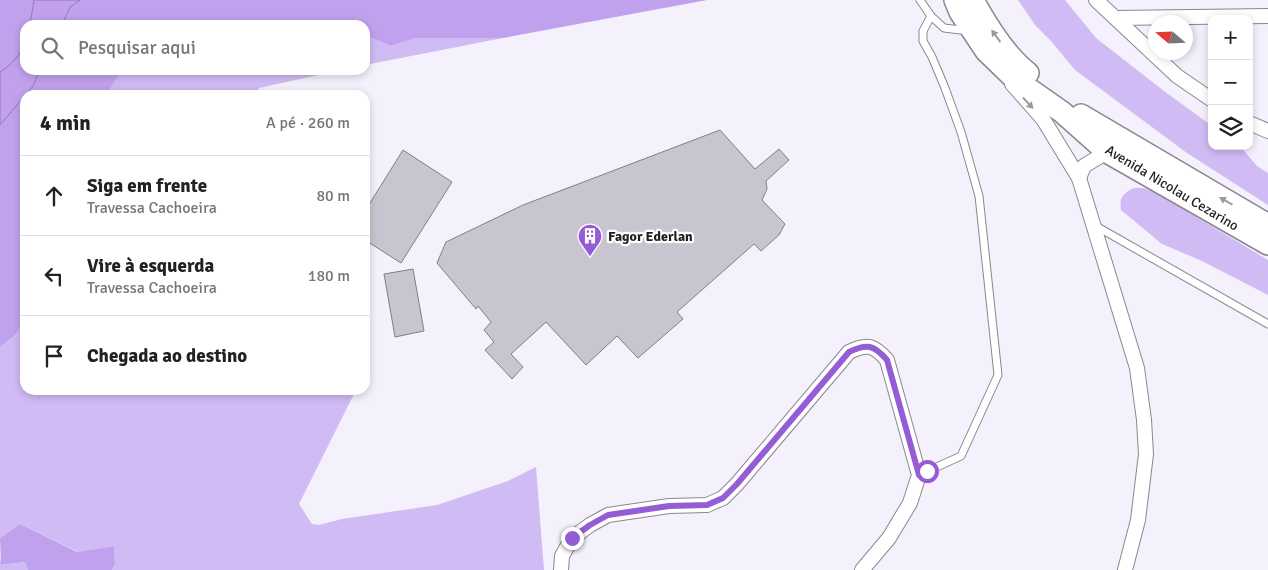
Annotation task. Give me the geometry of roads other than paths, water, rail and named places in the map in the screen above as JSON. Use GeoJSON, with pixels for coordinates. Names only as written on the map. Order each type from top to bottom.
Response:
{"type":"FeatureCollection","features":[{"type":"Feature","properties":{"kind":"main road","name":"Avenida Nicolau Cezarino"},"geometry":{"type":"LineString","coordinates":[[955,0],[972,32],[986,52],[1016,79],[1062,112],[1108,152],[1268,244]]}},
{"type":"Feature","properties":{"kind":"main road","name":"Avenida Nicolau Cezarino"},"geometry":{"type":"LineString","coordinates":[[973,0],[989,26],[1021,67],[1082,115],[1268,226]]}},
{"type":"Feature","properties":{"kind":"street"},"geometry":{"type":"LineString","coordinates":[[1096,0],[1177,76],[1208,97]]}},
{"type":"Feature","properties":{"kind":"street"},"geometry":{"type":"LineString","coordinates":[[1116,18],[1268,16]]}},
{"type":"Feature","properties":{"kind":"street"},"geometry":{"type":"LineString","coordinates":[[986,52],[1018,93],[1043,119],[1079,178],[1137,368],[1144,420],[1146,454],[1138,520],[1125,570]]}},
{"type":"Feature","properties":{"kind":"street"},"geometry":{"type":"LineString","coordinates":[[1253,124],[1268,130]]}},
{"type":"Feature","properties":{"kind":"street"},"geometry":{"type":"LineString","coordinates":[[1079,178],[1084,166],[1108,152]]}},
{"type":"Feature","properties":{"kind":"street"},"geometry":{"type":"LineString","coordinates":[[562,570],[562,556],[572,538],[608,515],[669,506],[707,505],[723,498],[849,352],[860,346],[869,346],[880,352],[887,360],[919,475],[910,503],[889,538],[862,570]]}},
{"type":"Feature","properties":{"kind":"lane"},"geometry":{"type":"LineString","coordinates":[[920,0],[931,16],[944,28],[972,32]]}},
{"type":"Feature","properties":{"kind":"lane"},"geometry":{"type":"LineString","coordinates":[[919,475],[962,456],[998,375],[979,196],[961,132],[945,88],[923,41],[923,31],[931,16]]}},
{"type":"Feature","properties":{"kind":"lane"},"geometry":{"type":"LineString","coordinates":[[1094,224],[1268,324]]}},
{"type":"Feature","properties":{"kind":"place","name":"Fagor Ederlan"},"geometry":{"type":"Point","coordinates":[590,257]}}]}
